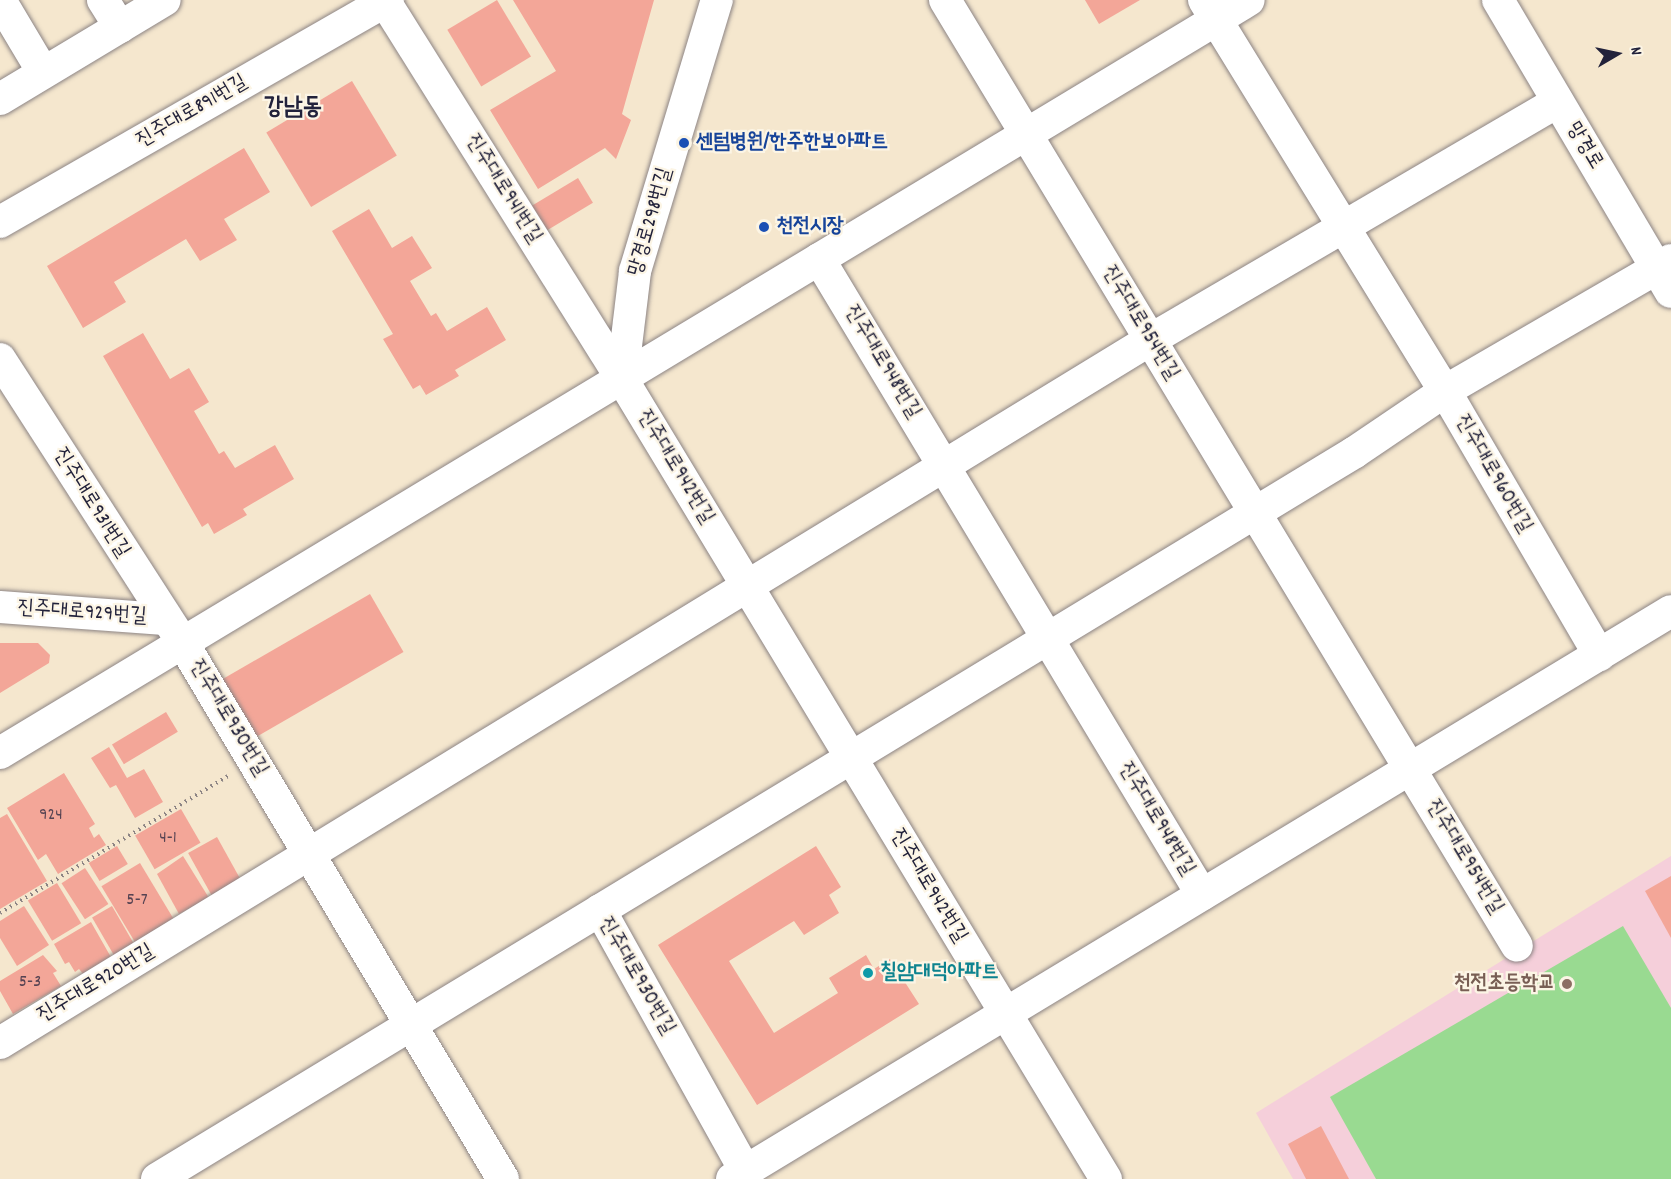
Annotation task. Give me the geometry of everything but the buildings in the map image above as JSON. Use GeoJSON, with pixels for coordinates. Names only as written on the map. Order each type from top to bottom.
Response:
{"type":"FeatureCollection","features":[{"type":"Feature","properties":{"kind":"street"},"geometry":{"type":"LineString","coordinates":[[0,0],[43,72]]}},
{"type":"Feature","properties":{"kind":"street"},"geometry":{"type":"LineString","coordinates":[[103,0],[120,27]]}},
{"type":"Feature","properties":{"kind":"street"},"geometry":{"type":"LineString","coordinates":[[0,99],[165,0]]}},
{"type":"Feature","properties":{"kind":"street","name":"망경로298번길"},"geometry":{"type":"LineString","coordinates":[[622,379],[635,271],[717,0]]}},
{"type":"Feature","properties":{"kind":"street","name":"진주대로954번길"},"geometry":{"type":"LineString","coordinates":[[945,0],[1517,946]]}},
{"type":"Feature","properties":{"kind":"street"},"geometry":{"type":"LineString","coordinates":[[0,753],[184,645],[1025,134],[1210,10],[1249,0]]}},
{"type":"Feature","properties":{"kind":"street","name":"망경로"},"geometry":{"type":"LineString","coordinates":[[1498,0],[1558,102],[1666,273]]}},
{"type":"Feature","properties":{"kind":"street","name":"진주대로941번길"},"geometry":{"type":"LineString","coordinates":[[386,1],[622,379]]}},
{"type":"Feature","properties":{"kind":"street","name":"진주대로891번길"},"geometry":{"type":"LineString","coordinates":[[0,222],[386,1]]}},
{"type":"Feature","properties":{"kind":"street","name":"진주대로960번길"},"geometry":{"type":"LineString","coordinates":[[1210,10],[1446,391],[1599,655]]}},
{"type":"Feature","properties":{"kind":"street"},"geometry":{"type":"LineString","coordinates":[[309,854],[1150,340],[1558,102]]}},
{"type":"Feature","properties":{"kind":"street","name":"진주대로948번길"},"geometry":{"type":"LineString","coordinates":[[819,258],[1202,895],[1410,769]]}},
{"type":"Feature","properties":{"kind":"street"},"geometry":{"type":"LineString","coordinates":[[600,910],[1355,452],[1446,391],[1666,273]]}},
{"type":"Feature","properties":{"kind":"street","name":"진주대로931번길"},"geometry":{"type":"LineString","coordinates":[[0,359],[165,619],[184,645]]}},
{"type":"Feature","properties":{"kind":"street","name":"진주대로942번길"},"geometry":{"type":"LineString","coordinates":[[622,379],[1106,1179]]}},
{"type":"Feature","properties":{"kind":"street","name":"진주대로929번길"},"geometry":{"type":"LineString","coordinates":[[0,607],[165,619]]}},
{"type":"Feature","properties":{"kind":"street"},"geometry":{"type":"LineString","coordinates":[[1410,769],[1671,611]]}},
{"type":"Feature","properties":{"kind":"street","name":"진주대로930번길"},"geometry":{"type":"LineString","coordinates":[[184,645],[503,1179]]}},
{"type":"Feature","properties":{"kind":"street","name":"진주대로920번길"},"geometry":{"type":"LineString","coordinates":[[0,1043],[309,854]]}},
{"type":"Feature","properties":{"kind":"street"},"geometry":{"type":"LineString","coordinates":[[739,1175],[1202,895]]}},
{"type":"Feature","properties":{"kind":"street","name":"진주대로930번길"},"geometry":{"type":"LineString","coordinates":[[157,1179],[600,910],[739,1175]]}},
{"type":"Feature","properties":{"kind":"path"},"geometry":{"type":"LineString","coordinates":[[0,913],[253,761]]}},
{"type":"Feature","properties":{"kind":"shaded area","name":"천전초등학교"},"geometry":{"type":"Polygon","coordinates":[[[1671,856],[1671,1179],[1293,1179],[1256,1113],[1671,856]]]}},
{"type":"Feature","properties":{"kind":"green space","name":"천전초등학교"},"geometry":{"type":"Polygon","coordinates":[[[1623,926],[1671,1008],[1671,1179],[1376,1179],[1330,1097],[1623,926]]]}},
{"type":"Feature","properties":{"kind":"place","name":"센텀병원/한주한보아파트"},"geometry":{"type":"Point","coordinates":[684,143]}},
{"type":"Feature","properties":{"kind":"place","name":"천전시장"},"geometry":{"type":"Point","coordinates":[764,227]}},
{"type":"Feature","properties":{"kind":"place","name":"칠암대덕아파트"},"geometry":{"type":"Point","coordinates":[868,973]}},
{"type":"Feature","properties":{"kind":"place","name":"천전초등학교"},"geometry":{"type":"Point","coordinates":[1567,984]}},
{"type":"Feature","properties":{"kind":"district","name":"강남동"},"geometry":{"type":"Point","coordinates":[293,109]}}]}
